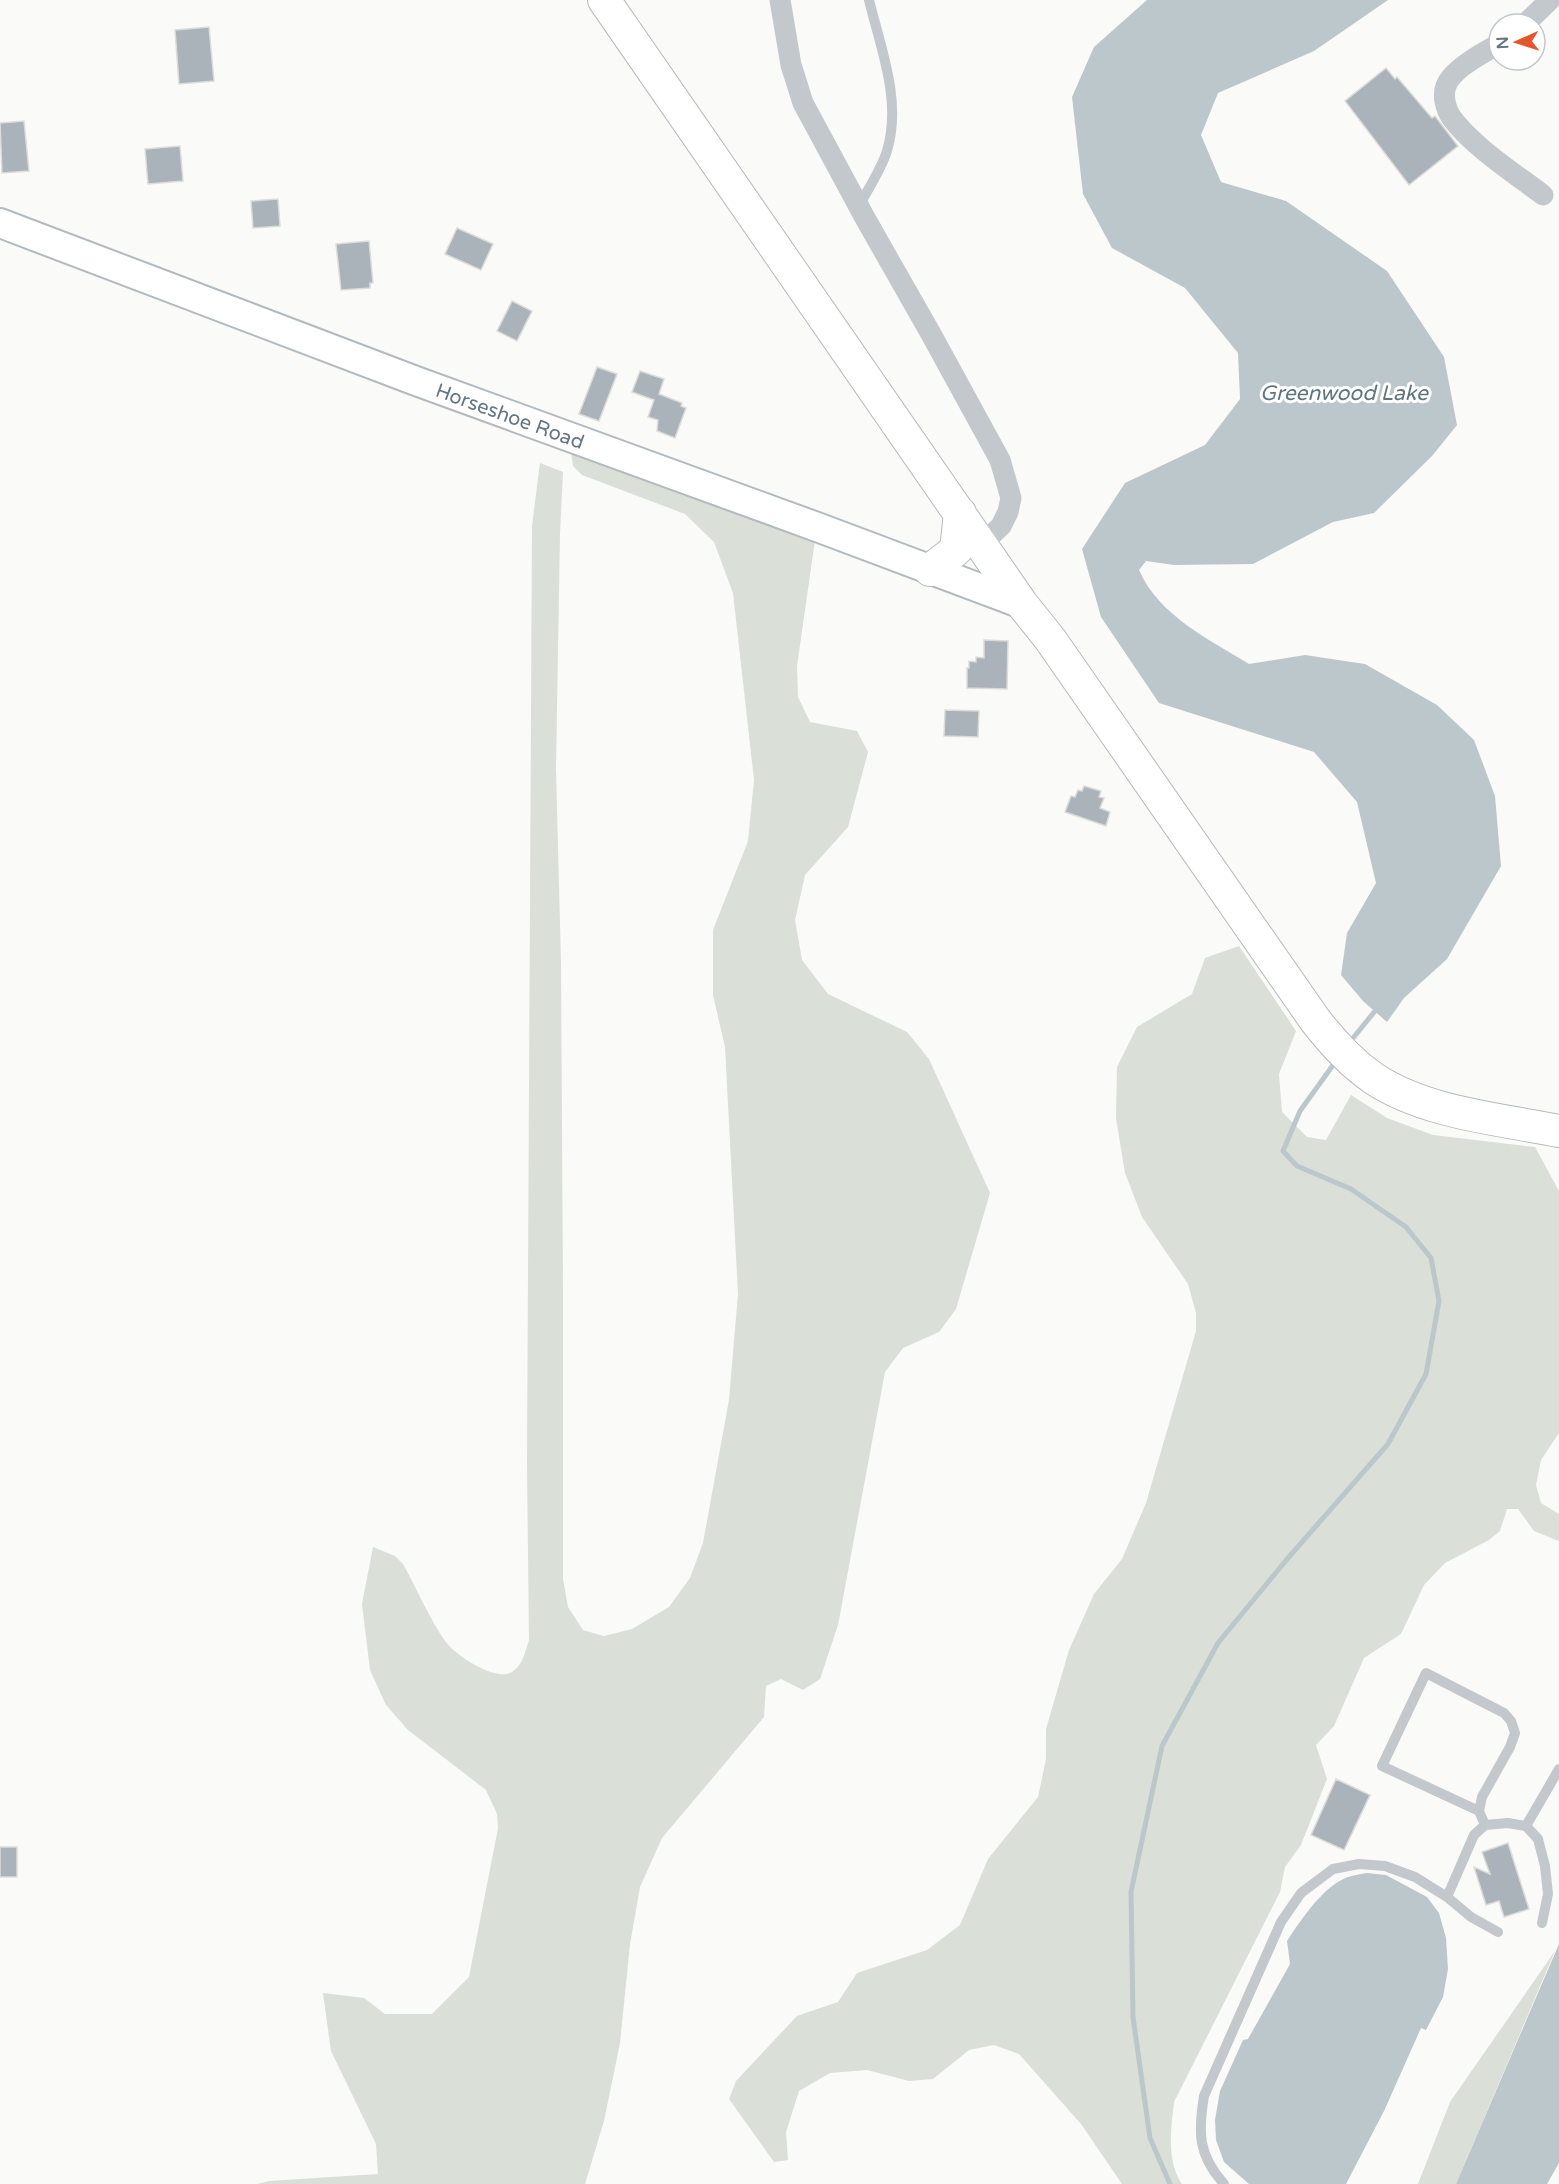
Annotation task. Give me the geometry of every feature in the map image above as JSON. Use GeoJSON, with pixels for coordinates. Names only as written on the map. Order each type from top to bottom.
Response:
{"type":"FeatureCollection","features":[{"type":"Feature","properties":{"kind":"main road"},"geometry":{"type":"LineString","coordinates":[[604,0],[1022,604],[1050,639],[1336,1047],[1374,1079],[1424,1103],[1559,1131]]}},
{"type":"Feature","properties":{"kind":"main road"},"geometry":{"type":"LineString","coordinates":[[930,570],[956,550],[960,513]]}},
{"type":"Feature","properties":{"kind":"street"},"geometry":{"type":"LineString","coordinates":[[780,0],[791,65],[803,103],[1000,460],[1011,498],[1008,512],[1001,526],[982,544]]}},
{"type":"Feature","properties":{"kind":"street"},"geometry":{"type":"LineString","coordinates":[[1538,12],[1550,0]]}},
{"type":"Feature","properties":{"kind":"street"},"geometry":{"type":"LineString","coordinates":[[1487,51],[1450,79],[1445,88],[1445,104],[1451,117],[1472,138],[1543,195]]}},
{"type":"Feature","properties":{"kind":"street","name":"Horseshoe Road"},"geometry":{"type":"LineString","coordinates":[[0,223],[416,381],[1022,604]]}},
{"type":"Feature","properties":{"kind":"lane"},"geometry":{"type":"LineString","coordinates":[[859,207],[886,152],[892,120],[889,78],[868,0]]}},
{"type":"Feature","properties":{"kind":"lane"},"geometry":{"type":"LineString","coordinates":[[1479,1811],[1382,1767],[1426,1673],[1504,1713],[1512,1721],[1515,1733],[1510,1748],[1482,1797],[1479,1811],[1485,1825]]}},
{"type":"Feature","properties":{"kind":"lane"},"geometry":{"type":"LineString","coordinates":[[1526,1826],[1559,1769]]}},
{"type":"Feature","properties":{"kind":"lane"},"geometry":{"type":"LineString","coordinates":[[1447,1897],[1474,1835],[1485,1825],[1508,1823],[1526,1826],[1538,1839],[1545,1866],[1548,1894],[1542,1923]]}},
{"type":"Feature","properties":{"kind":"lane"},"geometry":{"type":"LineString","coordinates":[[1224,2184],[1211,2170],[1202,2146],[1200,2123],[1204,2096],[1281,1922],[1301,1893],[1333,1869],[1359,1864],[1385,1866],[1415,1877],[1447,1897],[1471,1917],[1498,1932]]}},
{"type":"Feature","properties":{"kind":"shaded area"},"geometry":{"type":"Polygon","coordinates":[[[571,452],[815,540],[797,666],[798,697],[810,722],[857,731],[868,752],[848,827],[805,875],[795,920],[802,960],[828,994],[907,1032],[929,1059],[990,1193],[956,1309],[939,1332],[903,1348],[885,1372],[838,1625],[820,1679],[803,1690],[781,1679],[766,1686],[764,1717],[662,1838],[640,1887],[630,1944],[620,2043],[604,2121],[585,2184],[257,2184],[269,2181],[378,2174],[376,2144],[331,2051],[323,1993],[364,1998],[385,2014],[432,2014],[469,1977],[498,1828],[497,1814],[486,1790],[408,1730],[386,1705],[370,1670],[362,1604],[373,1547],[395,1556],[403,1564],[445,1641],[457,1653],[476,1666],[496,1673],[512,1672],[521,1662],[529,1640],[527,1463],[532,526],[540,463],[563,472],[556,769],[561,963],[563,1579],[568,1607],[583,1630],[604,1636],[632,1629],[669,1607],[690,1578],[703,1543],[729,1400],[738,1294],[725,1047],[713,995],[713,930],[748,841],[754,780],[733,593],[714,542],[685,514],[582,475],[573,466],[571,452]]]}},
{"type":"Feature","properties":{"kind":"shaded area"},"geometry":{"type":"Polygon","coordinates":[[[1239,946],[1296,1031],[1279,1074],[1282,1112],[1307,1137],[1326,1140],[1351,1095],[1387,1118],[1433,1135],[1535,1147],[1559,1191],[1559,1433],[1541,1460],[1536,1485],[1541,1503],[1559,1514],[1559,1541],[1534,1531],[1518,1509],[1507,1509],[1500,1531],[1489,1540],[1445,1563],[1424,1585],[1401,1634],[1364,1658],[1334,1726],[1316,1745],[1327,1779],[1301,1845],[1285,1867],[1280,1892],[1174,2102],[1171,2133],[1172,2155],[1182,2184],[1122,2184],[1081,2124],[1019,2054],[994,2045],[969,2050],[933,2079],[909,2081],[867,2070],[830,2073],[799,2091],[786,2132],[788,2160],[774,2162],[729,2099],[736,2081],[797,2016],[838,2002],[857,1973],[927,1950],[960,1925],[988,1859],[1038,1797],[1046,1759],[1046,1729],[1069,1650],[1094,1594],[1122,1559],[1146,1503],[1196,1331],[1196,1313],[1188,1284],[1142,1217],[1125,1173],[1116,1118],[1117,1067],[1137,1027],[1192,994],[1205,958],[1239,946]]]}},
{"type":"Feature","properties":{"kind":"shaded area"},"geometry":{"type":"Polygon","coordinates":[[[1555,1951],[1456,2184],[1418,2184],[1450,2102],[1555,1951]]]}},
{"type":"Feature","properties":{"kind":"water","name":"Greenwood Lake"},"geometry":{"type":"Polygon","coordinates":[[[1147,0],[1388,0],[1314,51],[1218,93],[1201,135],[1221,182],[1286,201],[1387,271],[1444,357],[1457,425],[1432,456],[1374,513],[1333,522],[1253,564],[1174,565],[1146,561],[1139,570],[1159,601],[1172,613],[1249,664],[1305,655],[1365,664],[1437,705],[1474,740],[1495,796],[1501,866],[1447,959],[1404,998],[1387,1022],[1363,1001],[1341,975],[1347,933],[1376,883],[1357,802],[1314,752],[1159,703],[1101,617],[1082,549],[1125,483],[1205,445],[1240,399],[1238,353],[1185,288],[1112,248],[1083,194],[1072,97],[1094,47],[1147,0]]]}},
{"type":"Feature","properties":{"kind":"water"},"geometry":{"type":"Polygon","coordinates":[[[1367,1873],[1386,1875],[1427,1897],[1439,1913],[1446,1938],[1448,1969],[1443,1997],[1426,2030],[1421,2028],[1384,2111],[1346,2184],[1249,2184],[1224,2162],[1216,2140],[1215,2120],[1220,2091],[1243,2040],[1248,2039],[1290,1964],[1287,1941],[1313,1904],[1330,1888],[1348,1877],[1367,1873]]]}},
{"type":"Feature","properties":{"kind":"water"},"geometry":{"type":"Polygon","coordinates":[[[1559,1944],[1559,2163],[1547,2184],[1456,2184],[1559,1944]]]}},
{"type":"Feature","properties":{"kind":"building"},"geometry":{"type":"Polygon","coordinates":[[[209,27],[214,81],[179,84],[175,30],[209,27]]]}},
{"type":"Feature","properties":{"kind":"building"},"geometry":{"type":"Polygon","coordinates":[[[1386,68],[1395,79],[1397,77],[1432,118],[1435,116],[1458,146],[1409,185],[1345,101],[1386,68]]]}},
{"type":"Feature","properties":{"kind":"building"},"geometry":{"type":"Polygon","coordinates":[[[24,121],[29,171],[2,173],[0,123],[24,121]]]}},
{"type":"Feature","properties":{"kind":"building"},"geometry":{"type":"Polygon","coordinates":[[[180,146],[183,181],[148,184],[145,149],[180,146]]]}},
{"type":"Feature","properties":{"kind":"building"},"geometry":{"type":"Polygon","coordinates":[[[278,199],[280,226],[253,228],[251,201],[278,199]]]}},
{"type":"Feature","properties":{"kind":"building"},"geometry":{"type":"Polygon","coordinates":[[[457,228],[493,244],[481,270],[445,254],[457,228]]]}},
{"type":"Feature","properties":{"kind":"building"},"geometry":{"type":"Polygon","coordinates":[[[369,241],[373,283],[370,283],[370,288],[341,290],[336,244],[369,241]]]}},
{"type":"Feature","properties":{"kind":"building"},"geometry":{"type":"Polygon","coordinates":[[[512,301],[532,311],[517,341],[497,331],[512,301]]]}},
{"type":"Feature","properties":{"kind":"building"},"geometry":{"type":"Polygon","coordinates":[[[597,367],[617,374],[599,421],[579,414],[597,367]]]}},
{"type":"Feature","properties":{"kind":"building"},"geometry":{"type":"Polygon","coordinates":[[[640,371],[664,379],[659,394],[682,403],[681,406],[686,408],[675,438],[657,431],[658,420],[648,417],[654,400],[632,392],[640,371]]]}},
{"type":"Feature","properties":{"kind":"building"},"geometry":{"type":"Polygon","coordinates":[[[984,640],[1008,641],[1007,689],[967,688],[969,661],[976,662],[976,657],[984,658],[984,640]]]}},
{"type":"Feature","properties":{"kind":"building"},"geometry":{"type":"Polygon","coordinates":[[[945,710],[979,711],[978,737],[944,736],[945,710]]]}},
{"type":"Feature","properties":{"kind":"building"},"geometry":{"type":"Polygon","coordinates":[[[1084,786],[1101,791],[1099,797],[1104,798],[1100,808],[1110,812],[1106,826],[1065,812],[1071,796],[1075,797],[1078,790],[1082,791],[1084,786]]]}},
{"type":"Feature","properties":{"kind":"building"},"geometry":{"type":"Polygon","coordinates":[[[1336,1779],[1370,1795],[1344,1850],[1311,1835],[1336,1779]]]}},
{"type":"Feature","properties":{"kind":"building"},"geometry":{"type":"Polygon","coordinates":[[[1508,1843],[1529,1909],[1504,1917],[1499,1901],[1486,1905],[1474,1867],[1490,1874],[1482,1852],[1508,1843]]]}},
{"type":"Feature","properties":{"kind":"building"},"geometry":{"type":"Polygon","coordinates":[[[0,1847],[17,1847],[17,1877],[0,1877],[0,1847]]]}},
{"type":"Feature","properties":{"kind":"waterway"},"geometry":{"type":"LineString","coordinates":[[1349,1043],[1377,1006]]}},
{"type":"Feature","properties":{"kind":"waterway"},"geometry":{"type":"LineString","coordinates":[[1170,2184],[1150,2138],[1133,2017],[1131,1892],[1162,1746],[1218,1643],[1288,1558],[1388,1444],[1426,1374],[1439,1301],[1431,1258],[1406,1227],[1351,1189],[1297,1166],[1283,1151],[1300,1111],[1336,1061]]}}]}
